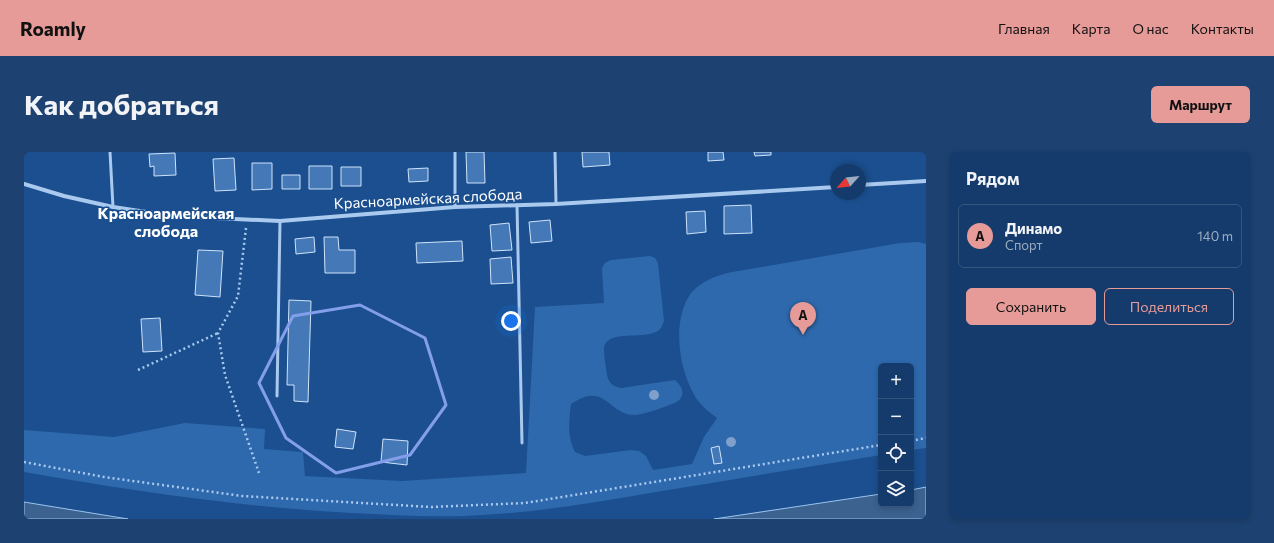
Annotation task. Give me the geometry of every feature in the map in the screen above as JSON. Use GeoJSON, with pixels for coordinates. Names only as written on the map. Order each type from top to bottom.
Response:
{"type":"FeatureCollection","features":[{"type":"Feature","properties":{"kind":"street"},"geometry":{"type":"LineString","coordinates":[[866,185],[926,181]]}},
{"type":"Feature","properties":{"kind":"street","name":"Красноармейская слобода"},"geometry":{"type":"LineString","coordinates":[[24,184],[112,207],[173,216],[280,220],[455,207],[556,204],[830,187]]}},
{"type":"Feature","properties":{"kind":"lane"},"geometry":{"type":"LineString","coordinates":[[110,152],[112,207]]}},
{"type":"Feature","properties":{"kind":"lane"},"geometry":{"type":"LineString","coordinates":[[455,152],[455,207]]}},
{"type":"Feature","properties":{"kind":"lane"},"geometry":{"type":"LineString","coordinates":[[555,152],[556,204]]}},
{"type":"Feature","properties":{"kind":"lane"},"geometry":{"type":"LineString","coordinates":[[517,205],[522,443]]}},
{"type":"Feature","properties":{"kind":"lane"},"geometry":{"type":"LineString","coordinates":[[277,396],[280,220]]}},
{"type":"Feature","properties":{"kind":"path"},"geometry":{"type":"LineString","coordinates":[[138,370],[218,333],[238,296],[247,219]]}},
{"type":"Feature","properties":{"kind":"path"},"geometry":{"type":"LineString","coordinates":[[218,333],[225,375],[259,473]]}},
{"type":"Feature","properties":{"kind":"path"},"geometry":{"type":"LineString","coordinates":[[914,440],[926,438]]}},
{"type":"Feature","properties":{"kind":"path"},"geometry":{"type":"LineString","coordinates":[[24,462],[104,477],[242,496],[431,508],[525,503],[878,445]]}},
{"type":"Feature","properties":{"kind":"highlighted area"},"geometry":{"type":"Polygon","coordinates":[[[360,305],[425,338],[446,405],[410,455],[336,473],[286,438],[259,383],[293,316],[360,305]]]}},
{"type":"Feature","properties":{"kind":"shaded area"},"geometry":{"type":"Polygon","coordinates":[[[919,242],[926,244],[926,448],[914,450],[914,363],[878,363],[878,455],[550,509],[505,514],[466,516],[351,513],[269,507],[187,497],[105,486],[24,472],[24,430],[114,437],[185,423],[265,429],[264,449],[303,452],[305,476],[402,481],[526,473],[535,307],[604,303],[602,268],[605,263],[611,260],[650,256],[655,258],[658,263],[664,321],[661,328],[654,333],[619,337],[611,339],[606,343],[604,353],[607,375],[612,384],[621,388],[675,380],[682,389],[681,398],[675,403],[650,412],[636,415],[627,414],[619,410],[600,397],[592,396],[583,398],[571,404],[569,422],[572,446],[575,452],[585,456],[631,450],[639,451],[646,456],[653,470],[692,464],[704,437],[717,418],[699,402],[692,391],[682,362],[679,332],[681,317],[685,303],[692,292],[708,280],[727,273],[900,243],[919,242]]]}},
{"type":"Feature","properties":{"kind":"shaded area"},"geometry":{"type":"Polygon","coordinates":[[[926,487],[926,519],[714,519],[878,494],[878,507],[914,507],[914,489],[926,487]]]}},
{"type":"Feature","properties":{"kind":"shaded area"},"geometry":{"type":"Polygon","coordinates":[[[24,502],[128,519],[24,519],[24,502]]]}},
{"type":"Feature","properties":{"kind":"building"},"geometry":{"type":"Polygon","coordinates":[[[466,152],[484,152],[485,183],[467,183],[466,152]]]}},
{"type":"Feature","properties":{"kind":"building"},"geometry":{"type":"Polygon","coordinates":[[[582,152],[609,152],[610,165],[583,167],[582,152]]]}},
{"type":"Feature","properties":{"kind":"building"},"geometry":{"type":"Polygon","coordinates":[[[708,152],[723,152],[724,160],[708,161],[708,152]]]}},
{"type":"Feature","properties":{"kind":"building"},"geometry":{"type":"Polygon","coordinates":[[[754,152],[771,152],[771,155],[755,156],[754,152]]]}},
{"type":"Feature","properties":{"kind":"building"},"geometry":{"type":"Polygon","coordinates":[[[175,153],[176,175],[154,176],[154,166],[150,167],[149,154],[175,153]]]}},
{"type":"Feature","properties":{"kind":"building"},"geometry":{"type":"Polygon","coordinates":[[[234,158],[236,190],[215,191],[213,159],[234,158]]]}},
{"type":"Feature","properties":{"kind":"building"},"geometry":{"type":"Polygon","coordinates":[[[252,163],[272,163],[272,189],[252,190],[252,163]]]}},
{"type":"Feature","properties":{"kind":"building"},"geometry":{"type":"Polygon","coordinates":[[[309,166],[332,166],[332,189],[309,189],[309,166]]]}},
{"type":"Feature","properties":{"kind":"building"},"geometry":{"type":"Polygon","coordinates":[[[341,167],[361,167],[361,186],[341,186],[341,167]]]}},
{"type":"Feature","properties":{"kind":"building"},"geometry":{"type":"Polygon","coordinates":[[[428,168],[428,181],[409,182],[408,169],[428,168]]]}},
{"type":"Feature","properties":{"kind":"building"},"geometry":{"type":"Polygon","coordinates":[[[282,175],[300,175],[300,189],[282,189],[282,175]]]}},
{"type":"Feature","properties":{"kind":"building"},"geometry":{"type":"Polygon","coordinates":[[[751,205],[752,233],[724,234],[724,206],[751,205]]]}},
{"type":"Feature","properties":{"kind":"building"},"geometry":{"type":"Polygon","coordinates":[[[705,211],[706,232],[687,234],[686,212],[705,211]]]}},
{"type":"Feature","properties":{"kind":"building"},"geometry":{"type":"Polygon","coordinates":[[[550,220],[552,241],[531,243],[529,222],[550,220]]]}},
{"type":"Feature","properties":{"kind":"building"},"geometry":{"type":"Polygon","coordinates":[[[509,223],[512,250],[492,251],[490,225],[509,223]]]}},
{"type":"Feature","properties":{"kind":"building"},"geometry":{"type":"Polygon","coordinates":[[[314,237],[315,252],[296,254],[295,239],[314,237]]]}},
{"type":"Feature","properties":{"kind":"building"},"geometry":{"type":"Polygon","coordinates":[[[324,237],[338,237],[339,250],[355,250],[355,273],[325,273],[324,237]]]}},
{"type":"Feature","properties":{"kind":"building"},"geometry":{"type":"Polygon","coordinates":[[[462,241],[463,261],[417,263],[416,243],[462,241]]]}},
{"type":"Feature","properties":{"kind":"building"},"geometry":{"type":"Polygon","coordinates":[[[198,250],[223,251],[220,297],[195,295],[198,250]]]}},
{"type":"Feature","properties":{"kind":"building"},"geometry":{"type":"Polygon","coordinates":[[[511,257],[513,283],[491,284],[490,259],[511,257]]]}},
{"type":"Feature","properties":{"kind":"building"},"geometry":{"type":"Polygon","coordinates":[[[289,300],[311,301],[308,402],[294,401],[294,385],[287,385],[289,300]]]}},
{"type":"Feature","properties":{"kind":"building"},"geometry":{"type":"Polygon","coordinates":[[[160,318],[162,351],[143,352],[141,319],[160,318]]]}},
{"type":"Feature","properties":{"kind":"building"},"geometry":{"type":"Polygon","coordinates":[[[337,429],[356,432],[353,449],[335,447],[337,429]]]}},
{"type":"Feature","properties":{"kind":"building"},"geometry":{"type":"Polygon","coordinates":[[[383,439],[408,441],[407,465],[381,462],[383,439]]]}},
{"type":"Feature","properties":{"kind":"building"},"geometry":{"type":"Polygon","coordinates":[[[719,446],[722,463],[714,464],[711,448],[719,446]]]}},
{"type":"Feature","properties":{"kind":"place","name":"Динамо"},"geometry":{"type":"Point","coordinates":[803,335]}},
{"type":"Feature","properties":{"kind":"district","name":"Красноармейская слобода"},"geometry":{"type":"Point","coordinates":[166,222]}}]}
